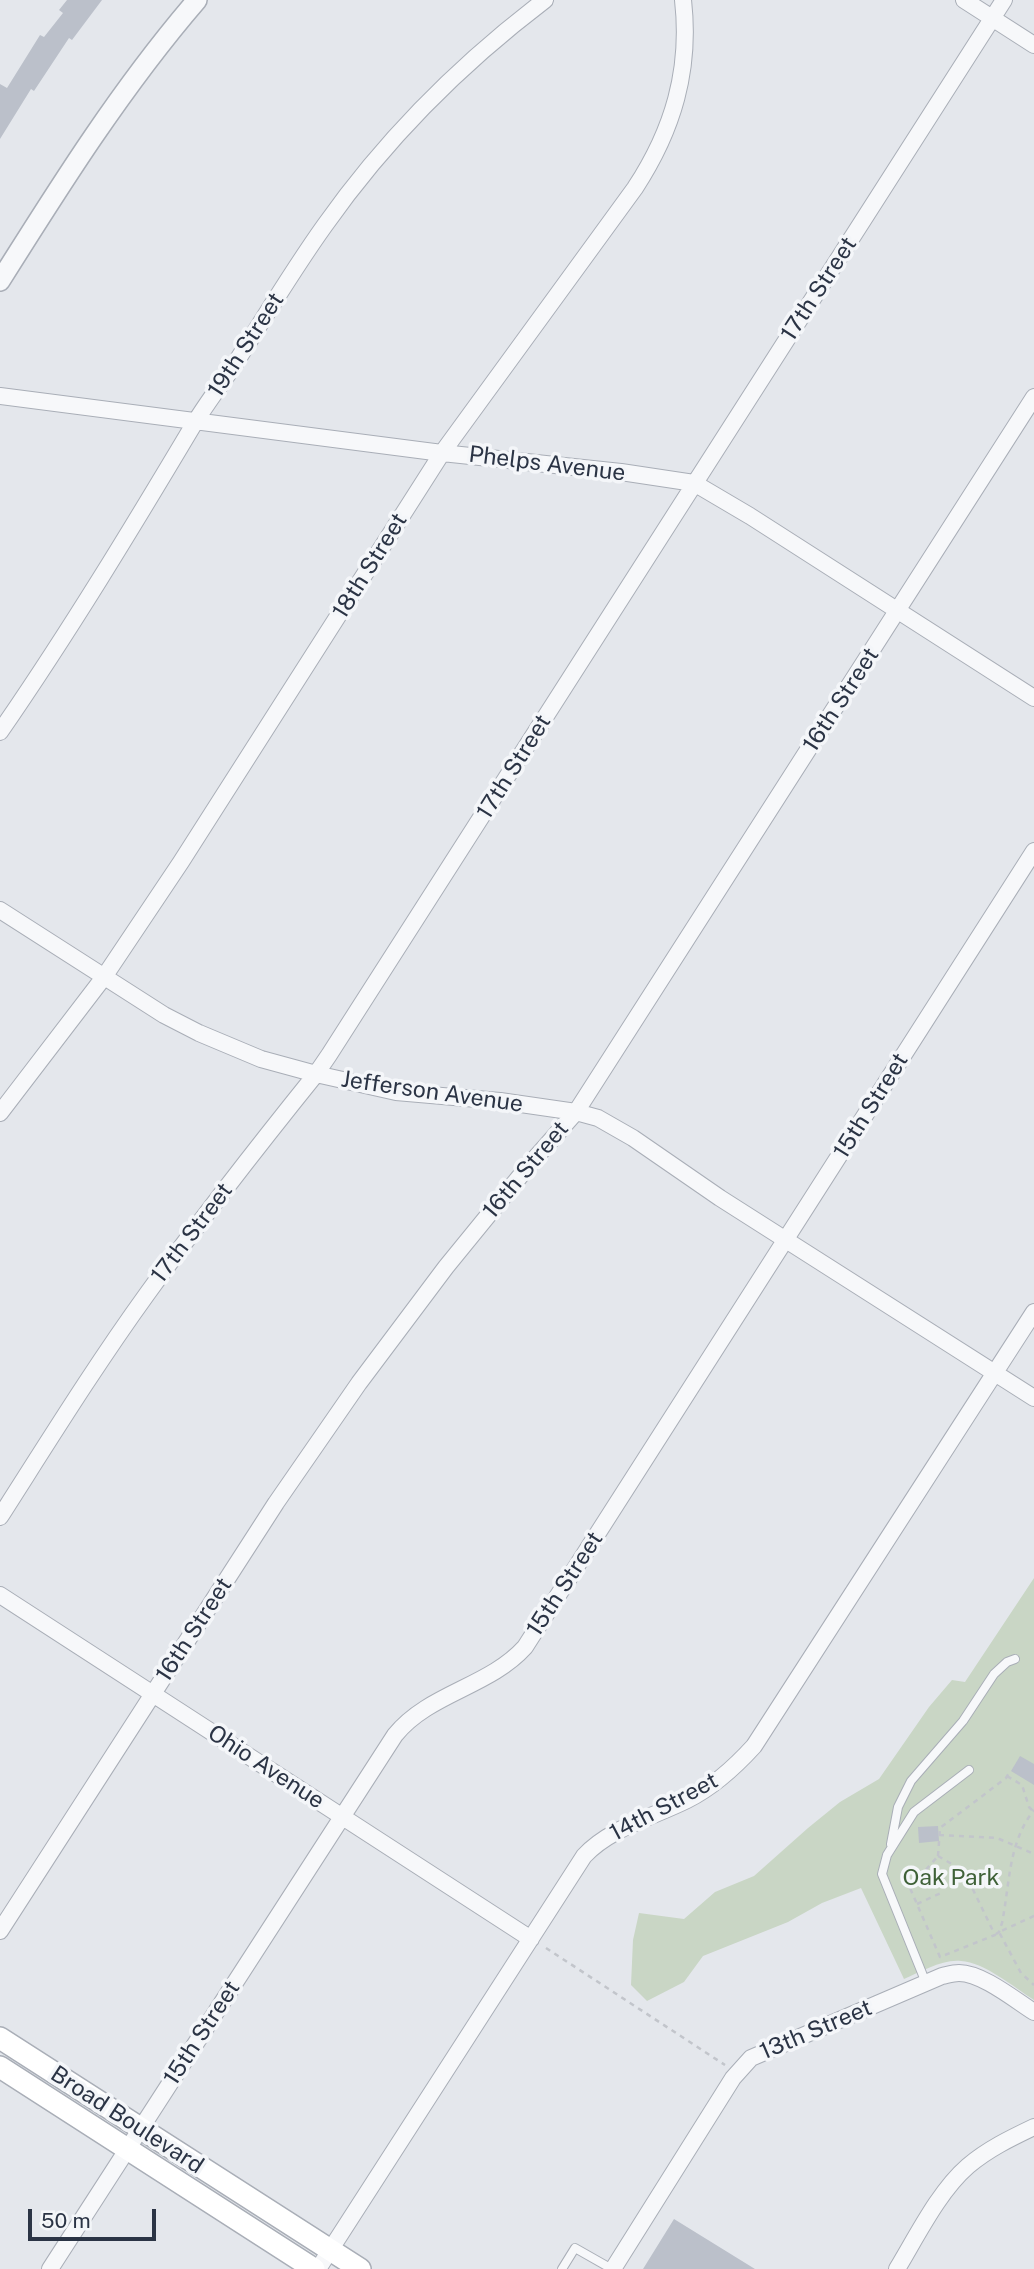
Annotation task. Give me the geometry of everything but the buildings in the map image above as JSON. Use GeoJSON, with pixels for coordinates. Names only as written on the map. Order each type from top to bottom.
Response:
{"type":"FeatureCollection","features":[{"type":"Feature","properties":{"kind":"main road","name":"Broad Boulevard"},"geometry":{"type":"LineString","coordinates":[[0,2038],[360,2269]]}},
{"type":"Feature","properties":{"kind":"main road","name":"Broad Boulevard"},"geometry":{"type":"LineString","coordinates":[[0,2067],[316,2269]]}},
{"type":"Feature","properties":{"kind":"street"},"geometry":{"type":"LineString","coordinates":[[0,281],[76,159],[114,104],[197,0]]}},
{"type":"Feature","properties":{"kind":"street","name":"19th Street"},"geometry":{"type":"LineString","coordinates":[[0,732],[162,480],[195,422],[325,224],[366,172],[448,83],[545,0]]}},
{"type":"Feature","properties":{"kind":"street","name":"18th Street"},"geometry":{"type":"LineString","coordinates":[[0,1114],[104,977],[181,862],[442,453],[650,166],[667,130],[679,91],[685,47],[683,0]]}},
{"type":"Feature","properties":{"kind":"street"},"geometry":{"type":"LineString","coordinates":[[964,0],[1034,45]]}},
{"type":"Feature","properties":{"kind":"street","name":"17th Street"},"geometry":{"type":"LineString","coordinates":[[0,1517],[147,1294],[209,1209],[316,1074],[1004,0]]}},
{"type":"Feature","properties":{"kind":"street","name":"Phelps Avenue"},"geometry":{"type":"LineString","coordinates":[[0,396],[694,483],[1034,698]]}},
{"type":"Feature","properties":{"kind":"street","name":"16th Street"},"geometry":{"type":"LineString","coordinates":[[0,1931],[276,1503],[359,1383],[446,1267],[576,1112],[1034,397]]}},
{"type":"Feature","properties":{"kind":"street","name":"15th Street"},"geometry":{"type":"LineString","coordinates":[[50,2269],[403,1725],[425,1708],[494,1673],[525,1647],[1034,851]]}},
{"type":"Feature","properties":{"kind":"street","name":"Jefferson Avenue"},"geometry":{"type":"LineString","coordinates":[[0,910],[164,1015],[261,1059],[397,1092],[500,1101],[576,1112],[598,1118],[1034,1398]]}},
{"type":"Feature","properties":{"kind":"street","name":"14th Street"},"geometry":{"type":"LineString","coordinates":[[316,2269],[584,1856],[604,1838],[690,1799],[714,1784],[736,1766],[754,1746],[1034,1312]]}},
{"type":"Feature","properties":{"kind":"street","name":"Ohio Avenue"},"geometry":{"type":"LineString","coordinates":[[0,1595],[531,1939]]}},
{"type":"Feature","properties":{"kind":"street","name":"13th Street"},"geometry":{"type":"LineString","coordinates":[[612,2269],[737,2073],[751,2058],[942,1976],[959,1973],[973,1975],[1034,2012]]}},
{"type":"Feature","properties":{"kind":"street"},"geometry":{"type":"LineString","coordinates":[[897,2269],[942,2196],[959,2175],[991,2149],[1034,2127]]}},
{"type":"Feature","properties":{"kind":"lane"},"geometry":{"type":"LineString","coordinates":[[890,1850],[898,1807],[911,1781],[963,1721],[995,1674],[1007,1662],[1015,1659]]}},
{"type":"Feature","properties":{"kind":"lane"},"geometry":{"type":"LineString","coordinates":[[926,1983],[882,1874],[882,1866],[914,1812],[970,1770]]}},
{"type":"Feature","properties":{"kind":"lane"},"geometry":{"type":"LineString","coordinates":[[562,2269],[575,2248],[612,2269]]}},
{"type":"Feature","properties":{"kind":"path"},"geometry":{"type":"LineString","coordinates":[[997,1933],[1004,1912],[1015,1845],[1023,1824],[1033,1810],[1029,1807],[1022,1785],[1008,1774],[940,1828],[938,1856],[910,1888],[940,1957],[997,1933],[1034,1916]]}},
{"type":"Feature","properties":{"kind":"path"},"geometry":{"type":"LineString","coordinates":[[939,1835],[997,1838],[1032,1853]]}},
{"type":"Feature","properties":{"kind":"path"},"geometry":{"type":"LineString","coordinates":[[938,1856],[964,1871],[1021,1973],[1034,1985]]}},
{"type":"Feature","properties":{"kind":"path"},"geometry":{"type":"LineString","coordinates":[[917,1904],[943,1892]]}},
{"type":"Feature","properties":{"kind":"path"},"geometry":{"type":"LineString","coordinates":[[531,1939],[737,2073]]}},
{"type":"Feature","properties":{"kind":"green space","name":"Oak Park"},"geometry":{"type":"Polygon","coordinates":[[[1034,1578],[1034,2000],[970,1962],[939,1964],[904,1979],[861,1888],[822,1903],[788,1922],[703,1956],[684,1982],[647,2001],[631,1985],[633,1940],[639,1913],[684,1919],[715,1892],[754,1876],[840,1802],[879,1779],[929,1707],[952,1680],[965,1682],[1034,1578]]]}}]}
